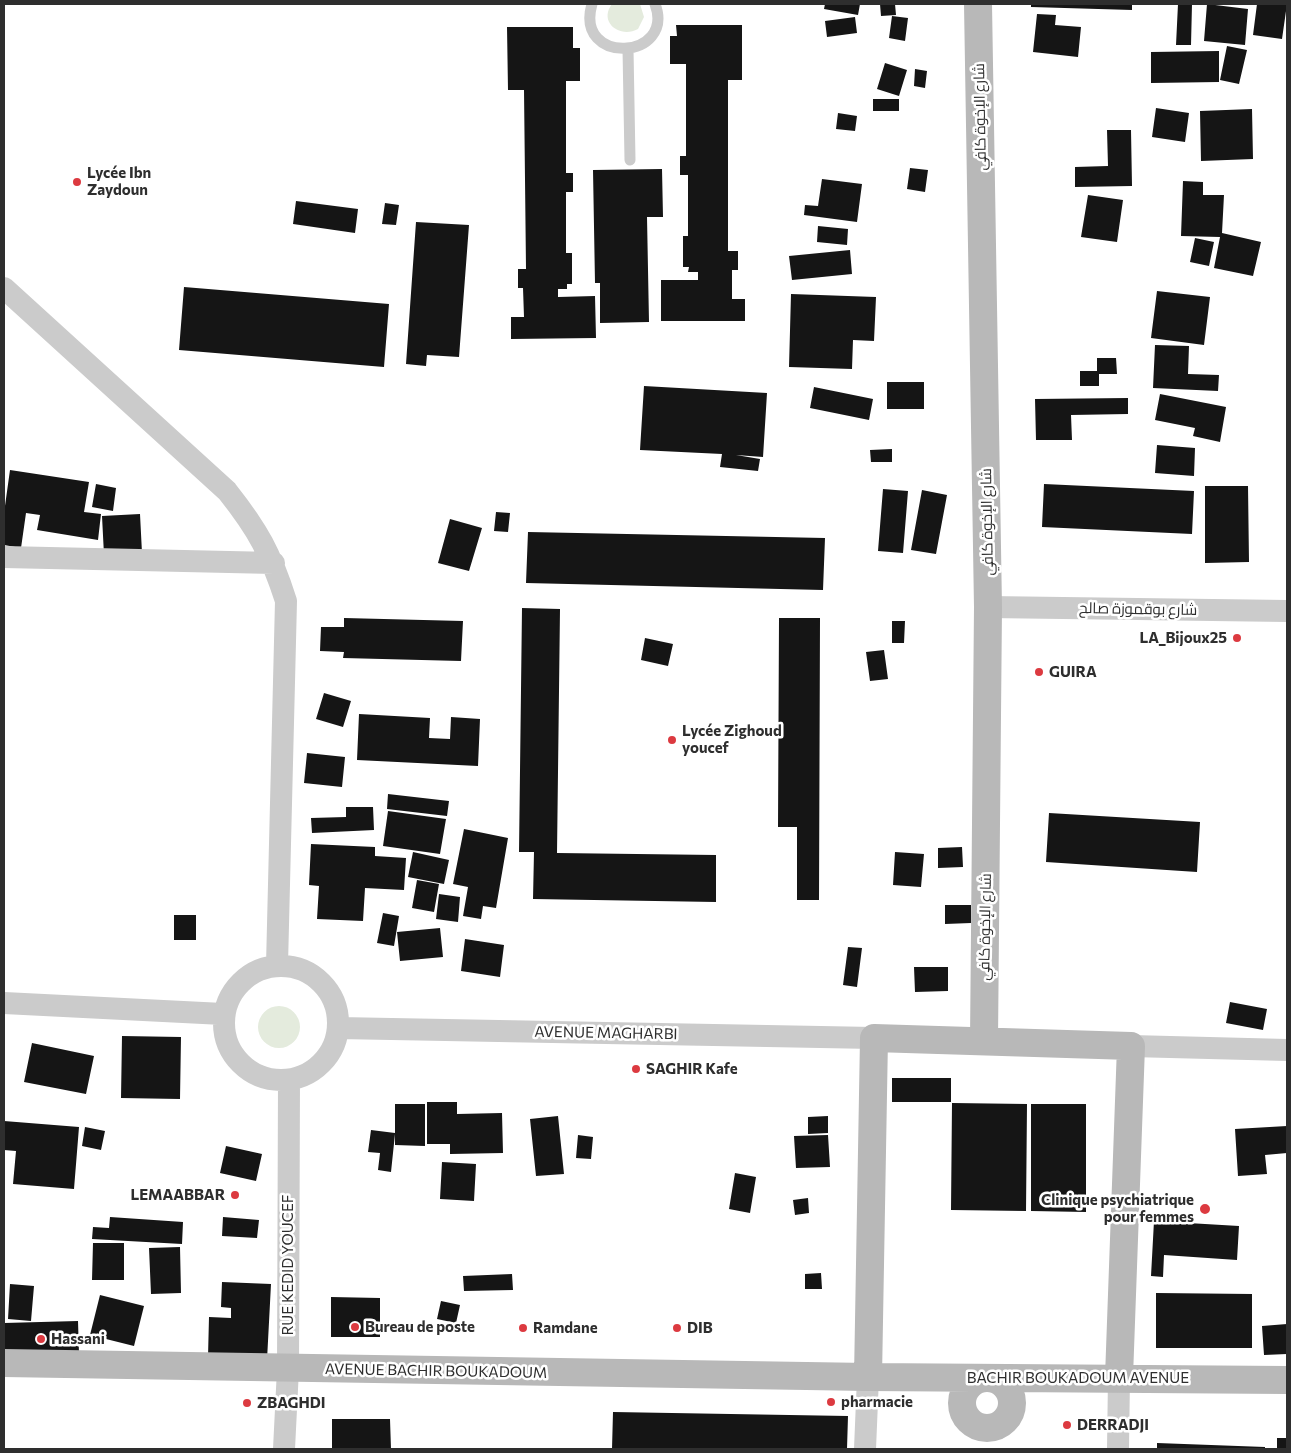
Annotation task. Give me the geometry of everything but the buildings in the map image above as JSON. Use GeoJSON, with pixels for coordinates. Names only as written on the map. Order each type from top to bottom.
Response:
{"type":"FeatureCollection","features":[{"type":"Feature","properties":{"kind":"main road","name":"شارع الإخوة كافي"},"geometry":{"type":"LineString","coordinates":[[978,4],[988,608],[984,1040]]}},
{"type":"Feature","properties":{"kind":"main road"},"geometry":{"type":"LineString","coordinates":[[868,1377],[874,1038],[1131,1046],[1119,1377]]}},
{"type":"Feature","properties":{"kind":"main road","name":"AVENUE BACHIR BOUKADOUM"},"geometry":{"type":"LineString","coordinates":[[4,1363],[868,1377]]}},
{"type":"Feature","properties":{"kind":"main road"},"geometry":{"type":"LineString","coordinates":[[938,1376],[966,1411],[983,1427],[991,1427],[1008,1412],[1036,1379]]}},
{"type":"Feature","properties":{"kind":"main road","name":"BACHIR BOUKADOUM AVENUE"},"geometry":{"type":"LineString","coordinates":[[868,1377],[938,1376],[1036,1379],[1119,1377],[1287,1380]]}},
{"type":"Feature","properties":{"kind":"main road"},"geometry":{"type":"LineString","coordinates":[[982,1449],[966,1411],[967,1388],[973,1382],[988,1378],[1002,1383],[1008,1388],[1008,1412],[993,1449]]}},
{"type":"Feature","properties":{"kind":"street"},"geometry":{"type":"LineString","coordinates":[[4,288],[227,491],[252,522],[274,563],[286,601],[277,965]]}},
{"type":"Feature","properties":{"kind":"street"},"geometry":{"type":"LineString","coordinates":[[4,557],[274,563]]}},
{"type":"Feature","properties":{"kind":"street","name":"شارع بوقموزة صالح"},"geometry":{"type":"LineString","coordinates":[[988,608],[1287,611]]}},
{"type":"Feature","properties":{"kind":"street"},"geometry":{"type":"LineString","coordinates":[[277,965],[309,972],[322,982],[332,996],[338,1011],[338,1028],[334,1047],[323,1063],[307,1074],[289,1080],[271,1080],[254,1074],[239,1063],[229,1048],[223,1032],[223,1014],[230,995],[242,980],[258,969],[277,965]]}},
{"type":"Feature","properties":{"kind":"street"},"geometry":{"type":"LineString","coordinates":[[4,1003],[223,1014]]}},
{"type":"Feature","properties":{"kind":"street","name":"AVENUE MAGHARBI"},"geometry":{"type":"LineString","coordinates":[[338,1028],[874,1038]]}},
{"type":"Feature","properties":{"kind":"street"},"geometry":{"type":"LineString","coordinates":[[1131,1046],[1287,1050]]}},
{"type":"Feature","properties":{"kind":"street","name":"RUE KEDID YOUCEF"},"geometry":{"type":"LineString","coordinates":[[284,1449],[288,1369],[289,1080]]}},
{"type":"Feature","properties":{"kind":"street"},"geometry":{"type":"LineString","coordinates":[[865,1449],[868,1377]]}},
{"type":"Feature","properties":{"kind":"street"},"geometry":{"type":"LineString","coordinates":[[1118,1449],[1119,1377]]}},
{"type":"Feature","properties":{"kind":"lane"},"geometry":{"type":"LineString","coordinates":[[592,4],[590,22],[600,40],[618,49],[639,46],[654,31],[657,20],[655,4]]}},
{"type":"Feature","properties":{"kind":"lane"},"geometry":{"type":"LineString","coordinates":[[628,49],[630,160]]}},
{"type":"Feature","properties":{"kind":"shaded area"},"geometry":{"type":"Polygon","coordinates":[[[612,4],[640,4],[644,17],[638,29],[624,32],[613,27],[608,17],[608,11],[612,4]]]}},
{"type":"Feature","properties":{"kind":"shaded area"},"geometry":{"type":"Polygon","coordinates":[[[283,1006],[291,1009],[297,1015],[300,1027],[297,1039],[291,1045],[275,1048],[267,1045],[261,1039],[258,1023],[261,1015],[267,1009],[283,1006]]]}},
{"type":"Feature","properties":{"kind":"place","name":"Lycée Ibn Zaydoun"},"geometry":{"type":"Point","coordinates":[77,182]}},
{"type":"Feature","properties":{"kind":"place","name":"LA_Bijoux25"},"geometry":{"type":"Point","coordinates":[1237,638]}},
{"type":"Feature","properties":{"kind":"place","name":"GUIRA"},"geometry":{"type":"Point","coordinates":[1039,672]}},
{"type":"Feature","properties":{"kind":"place","name":"Lycée Zighoud youcef"},"geometry":{"type":"Point","coordinates":[672,740]}},
{"type":"Feature","properties":{"kind":"place","name":"SAGHIR Kafe"},"geometry":{"type":"Point","coordinates":[636,1069]}},
{"type":"Feature","properties":{"kind":"place","name":"LEMAABBAR"},"geometry":{"type":"Point","coordinates":[235,1195]}},
{"type":"Feature","properties":{"kind":"place","name":"Clinique psychiatrique pour femmes"},"geometry":{"type":"Point","coordinates":[1205,1209]}},
{"type":"Feature","properties":{"kind":"place","name":"Bureau de poste"},"geometry":{"type":"Point","coordinates":[355,1327]}},
{"type":"Feature","properties":{"kind":"place","name":"Ramdane"},"geometry":{"type":"Point","coordinates":[523,1328]}},
{"type":"Feature","properties":{"kind":"place","name":"DIB"},"geometry":{"type":"Point","coordinates":[677,1328]}},
{"type":"Feature","properties":{"kind":"place","name":"Hassani"},"geometry":{"type":"Point","coordinates":[41,1339]}},
{"type":"Feature","properties":{"kind":"place","name":"pharmacie"},"geometry":{"type":"Point","coordinates":[831,1402]}},
{"type":"Feature","properties":{"kind":"place","name":"ZBAGHDI"},"geometry":{"type":"Point","coordinates":[247,1403]}},
{"type":"Feature","properties":{"kind":"place","name":"DERRADJI"},"geometry":{"type":"Point","coordinates":[1067,1425]}}]}
